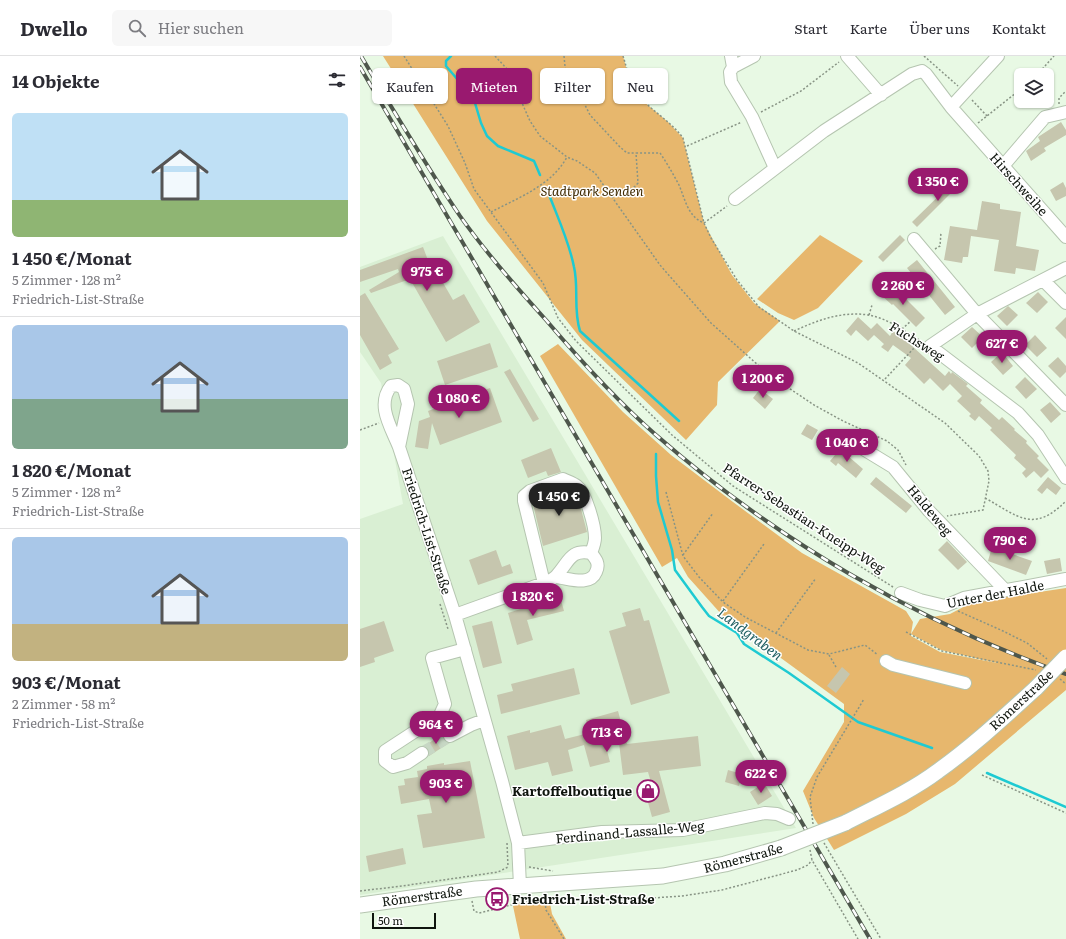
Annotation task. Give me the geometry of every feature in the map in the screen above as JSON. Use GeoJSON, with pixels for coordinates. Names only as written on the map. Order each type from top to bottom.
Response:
{"type":"FeatureCollection","features":[{"type":"Feature","properties":{"kind":"main road","name":"Römerstraße"},"geometry":{"type":"LineString","coordinates":[[360,904],[470,889],[663,876],[725,864],[781,848],[845,823],[890,800],[937,772],[977,741],[1036,688],[1060,659]]}},
{"type":"Feature","properties":{"kind":"street"},"geometry":{"type":"LineString","coordinates":[[754,56],[732,61],[730,72],[731,82],[752,117],[776,168]]}},
{"type":"Feature","properties":{"kind":"street"},"geometry":{"type":"LineString","coordinates":[[951,107],[998,56]]}},
{"type":"Feature","properties":{"kind":"street"},"geometry":{"type":"LineString","coordinates":[[735,199],[824,131],[881,95],[844,58]]}},
{"type":"Feature","properties":{"kind":"street","name":"Hirschweihe"},"geometry":{"type":"LineString","coordinates":[[881,95],[912,74],[922,71],[942,93],[951,107],[1003,166],[1064,229]]}},
{"type":"Feature","properties":{"kind":"street"},"geometry":{"type":"LineString","coordinates":[[1003,166],[1045,117],[1064,110]]}},
{"type":"Feature","properties":{"kind":"street"},"geometry":{"type":"LineString","coordinates":[[914,239],[977,314],[1066,405]]}},
{"type":"Feature","properties":{"kind":"street"},"geometry":{"type":"LineString","coordinates":[[930,346],[977,314],[1066,268]]}},
{"type":"Feature","properties":{"kind":"street"},"geometry":{"type":"LineString","coordinates":[[1043,280],[1066,303]]}},
{"type":"Feature","properties":{"kind":"street","name":"Fuchsweg"},"geometry":{"type":"LineString","coordinates":[[930,346],[1018,413],[1038,436],[1066,478]]}},
{"type":"Feature","properties":{"kind":"street","name":"Friedrich-List-Straße"},"geometry":{"type":"LineString","coordinates":[[399,447],[408,404],[404,389],[398,385],[391,386],[385,393],[383,405],[399,447],[465,648],[518,843],[520,886]]}},
{"type":"Feature","properties":{"kind":"street","name":"Haldeweg"},"geometry":{"type":"LineString","coordinates":[[847,439],[893,467],[939,522],[1005,590]]}},
{"type":"Feature","properties":{"kind":"street"},"geometry":{"type":"LineString","coordinates":[[544,583],[524,501],[524,496],[530,492],[563,479],[577,486],[583,493],[594,529],[595,539],[591,553]]}},
{"type":"Feature","properties":{"kind":"street"},"geometry":{"type":"LineString","coordinates":[[455,615],[544,583],[556,576],[574,554],[583,551],[591,553],[597,560],[598,568],[594,576],[582,581],[556,576]]}},
{"type":"Feature","properties":{"kind":"street","name":"Unter der Halde"},"geometry":{"type":"LineString","coordinates":[[901,593],[920,600],[945,606],[964,598],[1066,579]]}},
{"type":"Feature","properties":{"kind":"street"},"geometry":{"type":"LineString","coordinates":[[422,753],[407,763],[394,767],[385,761],[385,751],[440,715],[445,704],[432,658],[465,648]]}},
{"type":"Feature","properties":{"kind":"street"},"geometry":{"type":"LineString","coordinates":[[886,662],[965,683]]}},
{"type":"Feature","properties":{"kind":"street"},"geometry":{"type":"LineString","coordinates":[[450,736],[471,724],[484,720]]}},
{"type":"Feature","properties":{"kind":"street","name":"Ferdinand-Lassalle-Weg"},"geometry":{"type":"LineString","coordinates":[[518,843],[602,832],[684,830],[765,813],[778,814],[790,819]]}},
{"type":"Feature","properties":{"kind":"path","name":"Pfarrer-Sebastian-Kneipp-Weg"},"geometry":{"type":"LineString","coordinates":[[404,56],[448,126],[465,162],[474,190],[544,283],[558,318],[576,341],[672,435],[733,486],[901,593]]}},
{"type":"Feature","properties":{"kind":"path"},"geometry":{"type":"LineString","coordinates":[[495,56],[507,69],[530,121],[540,136],[567,157],[577,161],[595,173],[660,265],[711,323],[768,374],[814,405],[843,421],[887,441],[898,450],[906,466],[905,480]]}},
{"type":"Feature","properties":{"kind":"path"},"geometry":{"type":"LineString","coordinates":[[564,56],[566,77],[580,95],[593,119],[627,153],[660,153],[679,185],[683,199],[692,214],[704,223]]}},
{"type":"Feature","properties":{"kind":"path"},"geometry":{"type":"LineString","coordinates":[[623,56],[630,82],[635,91],[643,101],[678,131],[686,147],[704,223],[711,238],[737,280],[754,302],[759,307],[794,330],[858,363],[885,379],[945,423],[979,456],[988,471],[989,481],[983,510],[960,515],[949,515],[939,522]]}},
{"type":"Feature","properties":{"kind":"path"},"geometry":{"type":"LineString","coordinates":[[1043,68],[1054,56]]}},
{"type":"Feature","properties":{"kind":"path"},"geometry":{"type":"LineString","coordinates":[[686,147],[752,117],[801,91],[844,58]]}},
{"type":"Feature","properties":{"kind":"path"},"geometry":{"type":"LineString","coordinates":[[1064,110],[1058,102],[1066,90]]}},
{"type":"Feature","properties":{"kind":"path"},"geometry":{"type":"LineString","coordinates":[[970,128],[1014,94]]}},
{"type":"Feature","properties":{"kind":"path"},"geometry":{"type":"LineString","coordinates":[[612,197],[621,192],[632,190],[638,183],[636,153]]}},
{"type":"Feature","properties":{"kind":"path"},"geometry":{"type":"LineString","coordinates":[[491,212],[538,187],[556,172],[567,157]]}},
{"type":"Feature","properties":{"kind":"path"},"geometry":{"type":"LineString","coordinates":[[704,223],[735,199]]}},
{"type":"Feature","properties":{"kind":"path"},"geometry":{"type":"LineString","coordinates":[[928,255],[940,246],[941,232]]}},
{"type":"Feature","properties":{"kind":"path"},"geometry":{"type":"LineString","coordinates":[[869,315],[872,305]]}},
{"type":"Feature","properties":{"kind":"path","name":"Fuchsweg"},"geometry":{"type":"LineString","coordinates":[[794,330],[827,317],[869,315],[895,324],[930,346]]}},
{"type":"Feature","properties":{"kind":"path"},"geometry":{"type":"LineString","coordinates":[[902,329],[911,321]]}},
{"type":"Feature","properties":{"kind":"path"},"geometry":{"type":"LineString","coordinates":[[885,379],[916,346],[930,346]]}},
{"type":"Feature","properties":{"kind":"path"},"geometry":{"type":"LineString","coordinates":[[360,430],[388,420]]}},
{"type":"Feature","properties":{"kind":"path"},"geometry":{"type":"LineString","coordinates":[[666,492],[683,556],[699,577],[723,602],[745,617],[808,650],[829,654],[865,645],[886,662]]}},
{"type":"Feature","properties":{"kind":"path"},"geometry":{"type":"LineString","coordinates":[[985,498],[1014,515],[1028,520],[1041,519],[1052,514],[1066,501]]}},
{"type":"Feature","properties":{"kind":"path"},"geometry":{"type":"LineString","coordinates":[[683,556],[713,513]]}},
{"type":"Feature","properties":{"kind":"path"},"geometry":{"type":"LineString","coordinates":[[723,602],[764,544]]}},
{"type":"Feature","properties":{"kind":"path"},"geometry":{"type":"LineString","coordinates":[[776,633],[816,578]]}},
{"type":"Feature","properties":{"kind":"path"},"geometry":{"type":"LineString","coordinates":[[945,606],[1003,630],[1027,643],[1047,659],[1060,659]]}},
{"type":"Feature","properties":{"kind":"path"},"geometry":{"type":"LineString","coordinates":[[906,632],[942,651],[1041,671]]}},
{"type":"Feature","properties":{"kind":"path"},"geometry":{"type":"LineString","coordinates":[[829,654],[831,661],[836,667]]}},
{"type":"Feature","properties":{"kind":"path"},"geometry":{"type":"LineString","coordinates":[[1059,678],[1066,684]]}},
{"type":"Feature","properties":{"kind":"path"},"geometry":{"type":"LineString","coordinates":[[982,774],[1066,813]]}},
{"type":"Feature","properties":{"kind":"path"},"geometry":{"type":"LineString","coordinates":[[470,889],[474,911],[479,913],[523,902],[638,899],[682,896],[722,890],[797,870],[808,865],[812,860],[858,939]]}},
{"type":"Feature","properties":{"kind":"path"},"geometry":{"type":"LineString","coordinates":[[360,890],[402,886],[498,872],[508,867],[520,866],[557,871]]}},
{"type":"Feature","properties":{"kind":"path"},"geometry":{"type":"LineString","coordinates":[[545,902],[546,910],[564,939]]}},
{"type":"Feature","properties":{"kind":"shaded area"},"geometry":{"type":"Polygon","coordinates":[[[443,236],[796,828],[360,895],[360,519],[403,504],[381,383],[360,352],[360,267],[443,236]]]}},
{"type":"Feature","properties":{"kind":"green space","name":"Stadtpark Senden"},"geometry":{"type":"Polygon","coordinates":[[[383,56],[623,56],[626,68],[613,68],[613,104],[647,104],[668,122],[683,138],[704,223],[732,275],[754,303],[780,321],[718,382],[717,405],[686,440],[582,340],[487,221],[413,104],[448,104],[448,68],[391,68],[383,56]]]}},
{"type":"Feature","properties":{"kind":"green space"},"geometry":{"type":"Polygon","coordinates":[[[820,235],[863,261],[818,308],[794,320],[778,313],[757,299],[820,235]]]}},
{"type":"Feature","properties":{"kind":"green space"},"geometry":{"type":"Polygon","coordinates":[[[558,344],[623,412],[671,455],[802,553],[906,611],[913,622],[911,634],[920,619],[950,614],[973,602],[1066,588],[1066,690],[955,784],[906,814],[834,850],[814,818],[803,791],[844,722],[844,704],[722,615],[688,577],[677,558],[662,567],[540,356],[558,344]],[[911,634],[911,636],[940,652],[997,663],[941,650],[911,634]]]}},
{"type":"Feature","properties":{"kind":"green space"},"geometry":{"type":"Polygon","coordinates":[[[524,902],[550,903],[552,914],[566,939],[520,939],[513,906],[524,902]]]}},
{"type":"Feature","properties":{"kind":"building"},"geometry":{"type":"Polygon","coordinates":[[[1061,122],[1066,130],[1066,135],[1044,148],[1046,151],[1031,161],[1026,151],[1040,141],[1038,137],[1061,122]]]}},
{"type":"Feature","properties":{"kind":"building"},"geometry":{"type":"Polygon","coordinates":[[[959,176],[964,180],[917,227],[912,222],[959,176]]]}},
{"type":"Feature","properties":{"kind":"building"},"geometry":{"type":"Polygon","coordinates":[[[1063,182],[1066,188],[1066,196],[1056,201],[1050,190],[1063,182]]]}},
{"type":"Feature","properties":{"kind":"building"},"geometry":{"type":"Polygon","coordinates":[[[982,201],[1000,204],[1000,209],[1021,212],[1016,246],[1039,250],[1035,271],[1016,268],[1015,274],[994,271],[999,240],[971,236],[968,257],[963,257],[962,263],[944,260],[950,226],[977,230],[982,201]]]}},
{"type":"Feature","properties":{"kind":"building"},"geometry":{"type":"Polygon","coordinates":[[[900,235],[905,240],[883,262],[878,257],[900,235]]]}},
{"type":"Feature","properties":{"kind":"building"},"geometry":{"type":"Polygon","coordinates":[[[423,247],[434,276],[438,274],[453,300],[464,294],[480,322],[446,342],[410,279],[371,293],[369,290],[399,272],[398,269],[360,282],[360,270],[423,247]]]}},
{"type":"Feature","properties":{"kind":"building"},"geometry":{"type":"Polygon","coordinates":[[[917,260],[955,307],[945,315],[907,268],[917,260]]]}},
{"type":"Feature","properties":{"kind":"building"},"geometry":{"type":"Polygon","coordinates":[[[888,285],[905,300],[906,299],[925,318],[916,327],[893,304],[892,305],[880,294],[888,285]]]}},
{"type":"Feature","properties":{"kind":"building"},"geometry":{"type":"Polygon","coordinates":[[[1038,292],[1048,302],[1037,313],[1026,303],[1038,292]]]}},
{"type":"Feature","properties":{"kind":"building"},"geometry":{"type":"Polygon","coordinates":[[[365,293],[399,349],[388,355],[392,363],[380,370],[360,335],[360,296],[365,293]]]}},
{"type":"Feature","properties":{"kind":"building"},"geometry":{"type":"Polygon","coordinates":[[[1008,306],[1018,315],[1007,326],[997,316],[1008,306]]]}},
{"type":"Feature","properties":{"kind":"building"},"geometry":{"type":"Polygon","coordinates":[[[858,317],[871,329],[877,323],[890,336],[893,331],[945,376],[949,371],[951,374],[952,372],[968,384],[966,386],[982,400],[980,403],[999,420],[1002,417],[1015,429],[1014,430],[1027,441],[1026,443],[1039,456],[1037,458],[1049,470],[1041,478],[1034,471],[1026,478],[1022,473],[1026,469],[1014,458],[1016,455],[990,430],[992,428],[979,416],[975,421],[969,416],[971,414],[957,401],[962,396],[950,384],[943,391],[930,378],[924,384],[905,365],[911,358],[893,345],[888,352],[881,347],[884,344],[874,335],[868,341],[856,330],[851,336],[846,331],[858,317]]]}},
{"type":"Feature","properties":{"kind":"building"},"geometry":{"type":"Polygon","coordinates":[[[1066,317],[1066,339],[1055,328],[1066,317]]]}},
{"type":"Feature","properties":{"kind":"building"},"geometry":{"type":"Polygon","coordinates":[[[972,327],[983,337],[972,348],[961,337],[972,327]]]}},
{"type":"Feature","properties":{"kind":"building"},"geometry":{"type":"Polygon","coordinates":[[[1035,335],[1047,348],[1037,357],[1025,345],[1035,335]]]}},
{"type":"Feature","properties":{"kind":"building"},"geometry":{"type":"Polygon","coordinates":[[[490,343],[498,367],[445,385],[437,361],[490,343]]]}},
{"type":"Feature","properties":{"kind":"building"},"geometry":{"type":"Polygon","coordinates":[[[1002,352],[1013,366],[1003,375],[991,362],[1002,352]]]}},
{"type":"Feature","properties":{"kind":"building"},"geometry":{"type":"Polygon","coordinates":[[[1058,357],[1066,366],[1066,372],[1060,378],[1048,366],[1058,357]]]}},
{"type":"Feature","properties":{"kind":"building"},"geometry":{"type":"Polygon","coordinates":[[[510,369],[539,419],[533,422],[504,372],[510,369]]]}},
{"type":"Feature","properties":{"kind":"building"},"geometry":{"type":"Polygon","coordinates":[[[1025,377],[1037,389],[1026,399],[1015,387],[1025,377]]]}},
{"type":"Feature","properties":{"kind":"building"},"geometry":{"type":"Polygon","coordinates":[[[490,388],[502,422],[440,445],[432,423],[428,449],[415,447],[419,421],[430,417],[428,411],[490,388]]]}},
{"type":"Feature","properties":{"kind":"building"},"geometry":{"type":"Polygon","coordinates":[[[760,389],[773,399],[765,409],[753,398],[760,389]]]}},
{"type":"Feature","properties":{"kind":"building"},"geometry":{"type":"Polygon","coordinates":[[[1050,402],[1061,414],[1051,423],[1040,410],[1050,402]]]}},
{"type":"Feature","properties":{"kind":"building"},"geometry":{"type":"Polygon","coordinates":[[[807,424],[818,430],[812,440],[801,434],[807,424]]]}},
{"type":"Feature","properties":{"kind":"building"},"geometry":{"type":"Polygon","coordinates":[[[551,448],[561,472],[548,476],[546,471],[528,478],[521,460],[551,448]]]}},
{"type":"Feature","properties":{"kind":"building"},"geometry":{"type":"Polygon","coordinates":[[[840,449],[863,469],[856,478],[838,463],[836,466],[830,461],[840,449]]]}},
{"type":"Feature","properties":{"kind":"building"},"geometry":{"type":"Polygon","coordinates":[[[876,477],[912,506],[906,513],[870,484],[876,477]]]}},
{"type":"Feature","properties":{"kind":"building"},"geometry":{"type":"Polygon","coordinates":[[[1048,477],[1061,488],[1056,495],[1047,488],[1042,494],[1037,490],[1048,477]]]}},
{"type":"Feature","properties":{"kind":"building"},"geometry":{"type":"Polygon","coordinates":[[[548,492],[549,496],[554,494],[555,497],[572,492],[580,505],[587,532],[543,546],[532,500],[548,492]]]}},
{"type":"Feature","properties":{"kind":"building"},"geometry":{"type":"Polygon","coordinates":[[[947,541],[967,562],[958,570],[938,550],[947,541]]]}},
{"type":"Feature","properties":{"kind":"building"},"geometry":{"type":"Polygon","coordinates":[[[992,547],[1032,561],[1026,575],[988,561],[992,547]]]}},
{"type":"Feature","properties":{"kind":"building"},"geometry":{"type":"Polygon","coordinates":[[[496,550],[502,567],[510,564],[513,573],[478,585],[469,560],[496,550]]]}},
{"type":"Feature","properties":{"kind":"building"},"geometry":{"type":"Polygon","coordinates":[[[1060,558],[1062,571],[1047,574],[1044,561],[1060,558]]]}},
{"type":"Feature","properties":{"kind":"building"},"geometry":{"type":"Polygon","coordinates":[[[560,596],[564,611],[527,620],[533,640],[517,645],[508,613],[530,606],[529,603],[560,596]]]}},
{"type":"Feature","properties":{"kind":"building"},"geometry":{"type":"Polygon","coordinates":[[[640,608],[644,621],[649,620],[670,693],[631,705],[609,631],[626,626],[622,613],[640,608]]]}},
{"type":"Feature","properties":{"kind":"building"},"geometry":{"type":"Polygon","coordinates":[[[384,621],[394,651],[374,658],[375,662],[360,667],[360,629],[384,621]]]}},
{"type":"Feature","properties":{"kind":"building"},"geometry":{"type":"Polygon","coordinates":[[[492,621],[502,663],[483,668],[472,626],[492,621]]]}},
{"type":"Feature","properties":{"kind":"building"},"geometry":{"type":"Polygon","coordinates":[[[842,667],[850,674],[836,693],[827,686],[842,667]]]}},
{"type":"Feature","properties":{"kind":"building"},"geometry":{"type":"Polygon","coordinates":[[[574,668],[580,694],[501,714],[497,695],[513,691],[511,684],[574,668]]]}},
{"type":"Feature","properties":{"kind":"building"},"geometry":{"type":"Polygon","coordinates":[[[618,711],[627,744],[698,736],[701,766],[659,771],[670,812],[652,817],[646,795],[654,793],[648,772],[623,775],[618,735],[604,739],[610,762],[590,767],[584,745],[568,750],[573,771],[552,776],[548,762],[515,770],[507,736],[530,730],[530,733],[561,725],[565,739],[589,733],[586,720],[618,711]]]}},
{"type":"Feature","properties":{"kind":"building"},"geometry":{"type":"Polygon","coordinates":[[[443,734],[444,740],[449,743],[429,756],[428,749],[424,746],[443,734]]]}},
{"type":"Feature","properties":{"kind":"building"},"geometry":{"type":"Polygon","coordinates":[[[470,761],[485,838],[423,848],[417,815],[432,813],[429,799],[401,804],[398,786],[405,785],[404,779],[418,777],[417,771],[427,769],[427,766],[470,761]]]}},
{"type":"Feature","properties":{"kind":"building"},"geometry":{"type":"Polygon","coordinates":[[[728,770],[742,774],[739,786],[725,782],[728,770]]]}},
{"type":"Feature","properties":{"kind":"building"},"geometry":{"type":"Polygon","coordinates":[[[764,783],[772,796],[758,805],[750,792],[764,783]]]}},
{"type":"Feature","properties":{"kind":"building"},"geometry":{"type":"Polygon","coordinates":[[[403,848],[406,864],[369,872],[366,856],[403,848]]]}},
{"type":"Feature","properties":{"kind":"waterway","name":"Landgraben"},"geometry":{"type":"LineString","coordinates":[[451,56],[446,61],[446,66],[464,87],[472,93],[481,123],[487,136],[498,146],[534,161],[540,175]]}},
{"type":"Feature","properties":{"kind":"waterway","name":"Landgraben"},"geometry":{"type":"LineString","coordinates":[[548,192],[572,257],[576,283],[577,315],[580,331],[679,421]]}},
{"type":"Feature","properties":{"kind":"waterway","name":"Landgraben"},"geometry":{"type":"LineString","coordinates":[[656,454],[658,502],[672,550],[675,570],[709,616],[737,633],[744,644],[789,673],[858,722],[932,748]]}},
{"type":"Feature","properties":{"kind":"waterway","name":"Landgraben"},"geometry":{"type":"LineString","coordinates":[[987,773],[1066,807]]}},
{"type":"Feature","properties":{"kind":"tunnel"},"geometry":{"type":"LineString","coordinates":[[422,753],[450,736]]}},
{"type":"Feature","properties":{"kind":"railway"},"geometry":{"type":"LineString","coordinates":[[361,56],[434,177],[480,243],[585,365],[656,435],[702,473],[750,509],[799,543],[850,574],[902,603],[956,629],[1010,653],[1066,674]]}},
{"type":"Feature","properties":{"kind":"railway"},"geometry":{"type":"LineString","coordinates":[[360,67],[870,939]]}},
{"type":"Feature","properties":{"kind":"place","name":"Kartoffelboutique"},"geometry":{"type":"Point","coordinates":[648,791]}},
{"type":"Feature","properties":{"kind":"place","name":"Friedrich-List-Straße"},"geometry":{"type":"Point","coordinates":[497,899]}}]}
